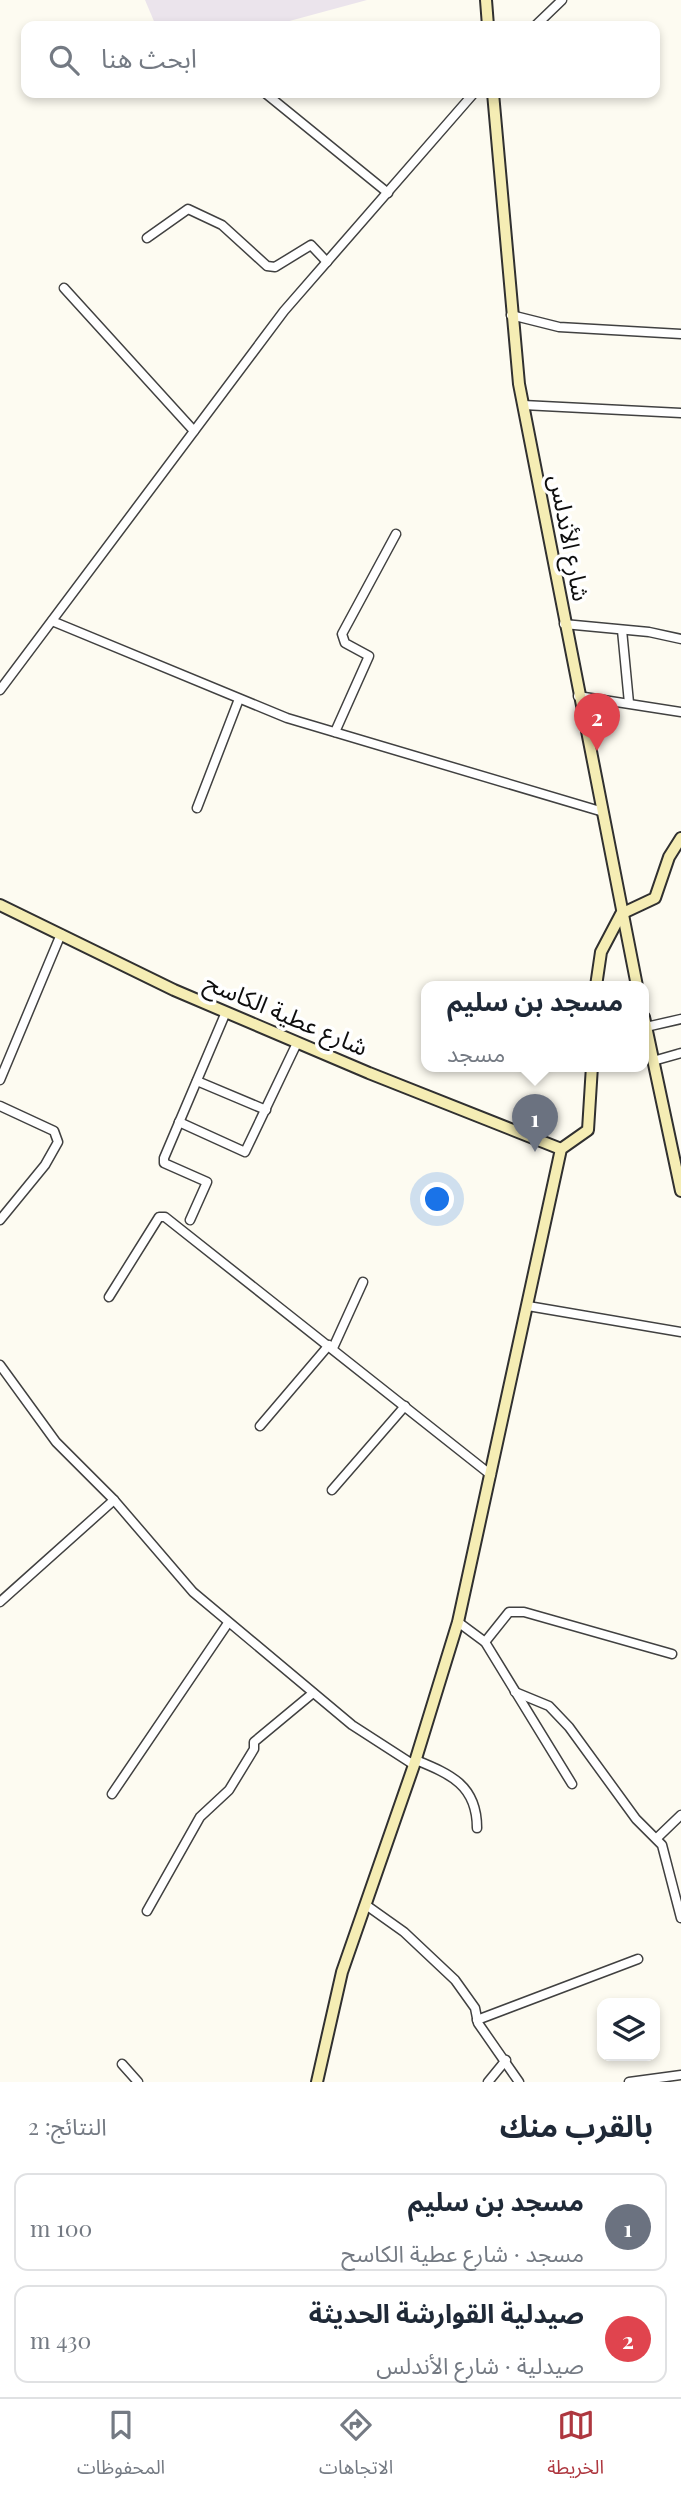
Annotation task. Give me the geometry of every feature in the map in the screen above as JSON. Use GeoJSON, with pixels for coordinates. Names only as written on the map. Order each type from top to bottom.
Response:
{"type":"FeatureCollection","features":[{"type":"Feature","properties":{"kind":"main road"},"geometry":{"type":"LineString","coordinates":[[486,0],[488,21]]}},
{"type":"Feature","properties":{"kind":"main road","name":"شارع الأندلس"},"geometry":{"type":"LineString","coordinates":[[493,98],[514,354],[600,811],[635,981]]}},
{"type":"Feature","properties":{"kind":"main road"},"geometry":{"type":"LineString","coordinates":[[597,981],[601,952],[621,914],[655,898],[669,857],[681,838]]}},
{"type":"Feature","properties":{"kind":"main road","name":"شارع عطية الكاسح"},"geometry":{"type":"LineString","coordinates":[[0,905],[226,1012],[561,1149]]}},
{"type":"Feature","properties":{"kind":"main road"},"geometry":{"type":"LineString","coordinates":[[649,1041],[681,1191]]}},
{"type":"Feature","properties":{"kind":"main road"},"geometry":{"type":"LineString","coordinates":[[317,2082],[333,2005],[415,1763],[458,1622],[561,1149],[588,1130],[592,1072]]}},
{"type":"Feature","properties":{"kind":"street"},"geometry":{"type":"LineString","coordinates":[[540,21],[562,0]]}},
{"type":"Feature","properties":{"kind":"street"},"geometry":{"type":"LineString","coordinates":[[271,98],[388,193]]}},
{"type":"Feature","properties":{"kind":"street"},"geometry":{"type":"LineString","coordinates":[[0,690],[284,311],[470,98]]}},
{"type":"Feature","properties":{"kind":"street"},"geometry":{"type":"LineString","coordinates":[[147,238],[188,209],[222,225],[267,266],[275,267],[311,245],[327,261]]}},
{"type":"Feature","properties":{"kind":"street"},"geometry":{"type":"LineString","coordinates":[[64,288],[194,430]]}},
{"type":"Feature","properties":{"kind":"street"},"geometry":{"type":"LineString","coordinates":[[512,315],[559,327],[681,334]]}},
{"type":"Feature","properties":{"kind":"street"},"geometry":{"type":"LineString","coordinates":[[523,405],[681,413]]}},
{"type":"Feature","properties":{"kind":"street"},"geometry":{"type":"LineString","coordinates":[[335,732],[369,656],[345,643],[342,634],[396,534]]}},
{"type":"Feature","properties":{"kind":"street"},"geometry":{"type":"LineString","coordinates":[[52,621],[239,699],[335,732],[600,811]]}},
{"type":"Feature","properties":{"kind":"street"},"geometry":{"type":"LineString","coordinates":[[564,624],[681,639]]}},
{"type":"Feature","properties":{"kind":"street"},"geometry":{"type":"LineString","coordinates":[[622,630],[629,703]]}},
{"type":"Feature","properties":{"kind":"street"},"geometry":{"type":"LineString","coordinates":[[578,696],[681,712]]}},
{"type":"Feature","properties":{"kind":"street"},"geometry":{"type":"LineString","coordinates":[[197,808],[239,699]]}},
{"type":"Feature","properties":{"kind":"street"},"geometry":{"type":"LineString","coordinates":[[0,1080],[61,934]]}},
{"type":"Feature","properties":{"kind":"street"},"geometry":{"type":"LineString","coordinates":[[190,1220],[207,1182],[164,1163],[226,1012]]}},
{"type":"Feature","properties":{"kind":"street"},"geometry":{"type":"LineString","coordinates":[[649,1022],[681,1018]]}},
{"type":"Feature","properties":{"kind":"street"},"geometry":{"type":"LineString","coordinates":[[179,1122],[242,1153],[248,1150],[297,1042]]}},
{"type":"Feature","properties":{"kind":"street"},"geometry":{"type":"LineString","coordinates":[[653,1060],[681,1054]]}},
{"type":"Feature","properties":{"kind":"street"},"geometry":{"type":"LineString","coordinates":[[197,1081],[266,1110]]}},
{"type":"Feature","properties":{"kind":"street"},"geometry":{"type":"LineString","coordinates":[[0,1107],[54,1131],[58,1142],[38,1175],[0,1220]]}},
{"type":"Feature","properties":{"kind":"street"},"geometry":{"type":"LineString","coordinates":[[109,1297],[159,1217],[165,1217],[491,1475]]}},
{"type":"Feature","properties":{"kind":"street"},"geometry":{"type":"LineString","coordinates":[[260,1426],[331,1347],[363,1282]]}},
{"type":"Feature","properties":{"kind":"street"},"geometry":{"type":"LineString","coordinates":[[528,1306],[681,1332]]}},
{"type":"Feature","properties":{"kind":"street"},"geometry":{"type":"LineString","coordinates":[[0,1365],[56,1442],[114,1500],[193,1592],[352,1724],[415,1763],[460,1781],[475,1808],[477,1828]]}},
{"type":"Feature","properties":{"kind":"street"},"geometry":{"type":"LineString","coordinates":[[332,1490],[405,1406]]}},
{"type":"Feature","properties":{"kind":"street"},"geometry":{"type":"LineString","coordinates":[[0,1602],[114,1500]]}},
{"type":"Feature","properties":{"kind":"street"},"geometry":{"type":"LineString","coordinates":[[485,1642],[509,1612],[524,1612],[672,1654]]}},
{"type":"Feature","properties":{"kind":"street"},"geometry":{"type":"LineString","coordinates":[[458,1622],[485,1642],[572,1784]]}},
{"type":"Feature","properties":{"kind":"street"},"geometry":{"type":"LineString","coordinates":[[111,1794],[228,1623]]}},
{"type":"Feature","properties":{"kind":"street"},"geometry":{"type":"LineString","coordinates":[[515,1692],[549,1706],[569,1727],[639,1822],[657,1838],[666,1853],[681,1917]]}},
{"type":"Feature","properties":{"kind":"street"},"geometry":{"type":"LineString","coordinates":[[147,1911],[200,1817],[233,1785],[254,1749],[254,1742],[313,1693]]}},
{"type":"Feature","properties":{"kind":"street"},"geometry":{"type":"LineString","coordinates":[[657,1838],[681,1815]]}},
{"type":"Feature","properties":{"kind":"street"},"geometry":{"type":"LineString","coordinates":[[366,1905],[404,1932],[455,1980],[475,2008],[477,2020],[519,2082]]}},
{"type":"Feature","properties":{"kind":"street"},"geometry":{"type":"LineString","coordinates":[[477,2020],[638,1959]]}},
{"type":"Feature","properties":{"kind":"street"},"geometry":{"type":"LineString","coordinates":[[488,2082],[506,2060]]}},
{"type":"Feature","properties":{"kind":"street"},"geometry":{"type":"LineString","coordinates":[[122,2064],[138,2082]]}},
{"type":"Feature","properties":{"kind":"street"},"geometry":{"type":"LineString","coordinates":[[629,2082],[681,2076]]}},
{"type":"Feature","properties":{"kind":"shaded area"},"geometry":{"type":"Polygon","coordinates":[[[145,0],[367,0],[289,21],[154,21],[145,0]]]}},
{"type":"Feature","properties":{"kind":"place","name":"صيدلية القوارشة الحديثة"},"geometry":{"type":"Point","coordinates":[597,751]}},
{"type":"Feature","properties":{"kind":"place","name":"مسجد بن سليم"},"geometry":{"type":"Point","coordinates":[535,1152]}}]}
